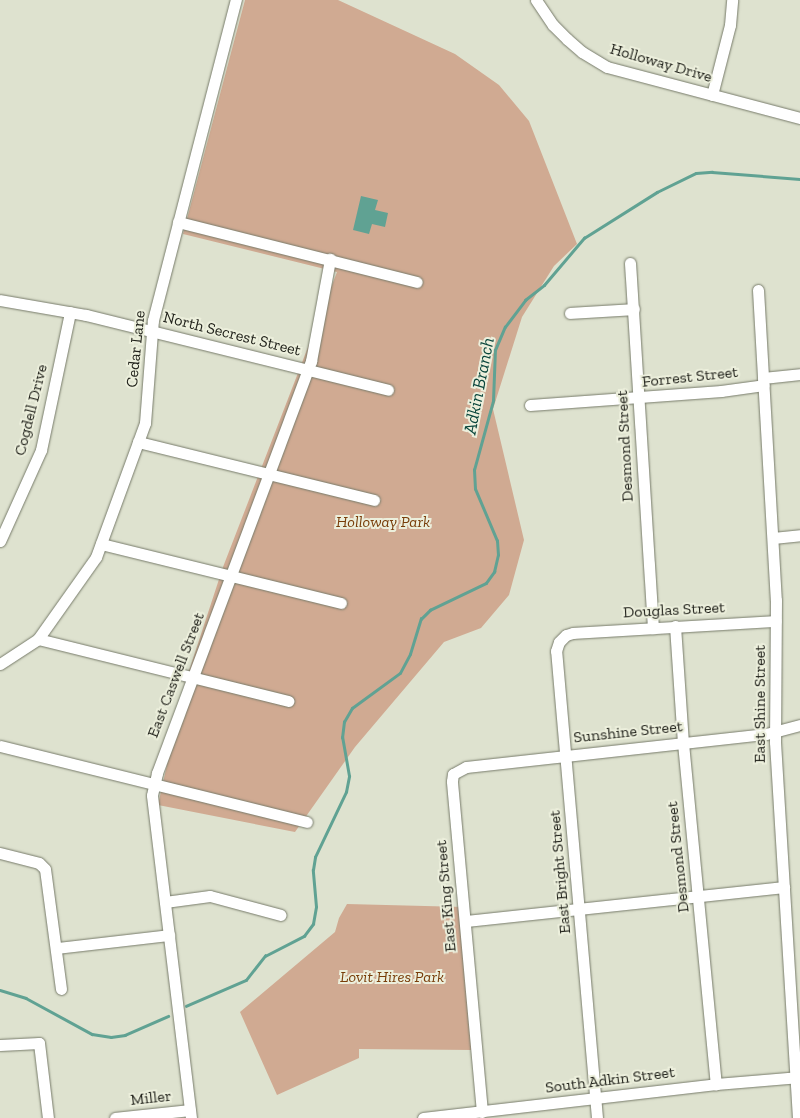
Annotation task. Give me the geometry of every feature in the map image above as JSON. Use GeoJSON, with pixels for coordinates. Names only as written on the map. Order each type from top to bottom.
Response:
{"type":"FeatureCollection","features":[{"type":"Feature","properties":{"kind":"street","name":"Cedar Lane"},"geometry":{"type":"LineString","coordinates":[[0,664],[38,639],[96,557],[145,423],[153,320],[236,0]]}},
{"type":"Feature","properties":{"kind":"street","name":"Holloway Drive"},"geometry":{"type":"LineString","coordinates":[[536,0],[553,25],[566,39],[599,62],[616,70],[800,118]]}},
{"type":"Feature","properties":{"kind":"street"},"geometry":{"type":"LineString","coordinates":[[712,95],[730,25],[732,0]]}},
{"type":"Feature","properties":{"kind":"street"},"geometry":{"type":"LineString","coordinates":[[178,222],[417,282]]}},
{"type":"Feature","properties":{"kind":"street","name":"East Caswell Street"},"geometry":{"type":"LineString","coordinates":[[190,1114],[152,795],[154,784],[308,370],[330,259]]}},
{"type":"Feature","properties":{"kind":"street","name":"Desmond Street"},"geometry":{"type":"LineString","coordinates":[[630,263],[652,628]]}},
{"type":"Feature","properties":{"kind":"street","name":"East Shine Street"},"geometry":{"type":"LineString","coordinates":[[758,290],[773,538],[776,621],[776,731],[784,887],[798,1077],[798,1118]]}},
{"type":"Feature","properties":{"kind":"street","name":"North Secrest Street"},"geometry":{"type":"LineString","coordinates":[[0,300],[70,312],[152,331],[388,390]]}},
{"type":"Feature","properties":{"kind":"street"},"geometry":{"type":"LineString","coordinates":[[570,313],[634,310]]}},
{"type":"Feature","properties":{"kind":"street","name":"Cogdell Drive"},"geometry":{"type":"LineString","coordinates":[[0,541],[40,450],[70,312]]}},
{"type":"Feature","properties":{"kind":"street","name":"Forrest Street"},"geometry":{"type":"LineString","coordinates":[[530,405],[721,391],[800,374]]}},
{"type":"Feature","properties":{"kind":"street"},"geometry":{"type":"LineString","coordinates":[[138,442],[374,500]]}},
{"type":"Feature","properties":{"kind":"street"},"geometry":{"type":"LineString","coordinates":[[773,538],[800,535]]}},
{"type":"Feature","properties":{"kind":"street"},"geometry":{"type":"LineString","coordinates":[[101,544],[341,602]]}},
{"type":"Feature","properties":{"kind":"street","name":"Douglas Street"},"geometry":{"type":"LineString","coordinates":[[573,633],[776,621]]}},
{"type":"Feature","properties":{"kind":"street","name":"Desmond Street"},"geometry":{"type":"LineString","coordinates":[[675,626],[683,743],[716,1084]]}},
{"type":"Feature","properties":{"kind":"street","name":"East Bright Street"},"geometry":{"type":"LineString","coordinates":[[573,633],[566,635],[559,642],[556,651],[598,1118]]}},
{"type":"Feature","properties":{"kind":"street"},"geometry":{"type":"LineString","coordinates":[[38,639],[288,701]]}},
{"type":"Feature","properties":{"kind":"street","name":"Sunshine Street"},"geometry":{"type":"LineString","coordinates":[[459,769],[566,755],[683,743],[800,726]]}},
{"type":"Feature","properties":{"kind":"street"},"geometry":{"type":"LineString","coordinates":[[0,746],[307,822]]}},
{"type":"Feature","properties":{"kind":"street","name":"East King Street"},"geometry":{"type":"LineString","coordinates":[[459,769],[453,774],[452,781],[482,1112]]}},
{"type":"Feature","properties":{"kind":"street"},"geometry":{"type":"LineString","coordinates":[[0,853],[39,863],[45,868],[61,989]]}},
{"type":"Feature","properties":{"kind":"street"},"geometry":{"type":"LineString","coordinates":[[466,921],[784,887]]}},
{"type":"Feature","properties":{"kind":"street"},"geometry":{"type":"LineString","coordinates":[[165,902],[210,896],[281,915]]}},
{"type":"Feature","properties":{"kind":"street"},"geometry":{"type":"LineString","coordinates":[[57,948],[169,935]]}},
{"type":"Feature","properties":{"kind":"street"},"geometry":{"type":"LineString","coordinates":[[0,1045],[39,1043],[48,1118]]}},
{"type":"Feature","properties":{"kind":"street","name":"South Adkin Street"},"geometry":{"type":"LineString","coordinates":[[423,1118],[716,1084],[798,1077]]}},
{"type":"Feature","properties":{"kind":"street","name":"Miller"},"geometry":{"type":"LineString","coordinates":[[115,1118],[190,1114]]}},
{"type":"Feature","properties":{"kind":"green space","name":"Holloway Park"},"geometry":{"type":"Polygon","coordinates":[[[245,0],[338,0],[455,54],[499,85],[529,121],[577,244],[554,266],[522,317],[493,409],[524,540],[509,595],[481,628],[444,642],[355,747],[295,832],[158,805],[186,680],[223,567],[337,272],[183,234],[245,0]]]}},
{"type":"Feature","properties":{"kind":"green space","name":"Lovit Hires Park"},"geometry":{"type":"Polygon","coordinates":[[[347,904],[464,907],[473,1050],[359,1049],[359,1058],[277,1095],[240,1012],[335,932],[339,918],[347,904]]]}},
{"type":"Feature","properties":{"kind":"water"},"geometry":{"type":"Polygon","coordinates":[[[361,196],[378,200],[375,210],[388,213],[385,227],[372,224],[369,234],[353,230],[361,196]]]}},
{"type":"Feature","properties":{"kind":"waterway","name":"Adkin Branch"},"geometry":{"type":"LineString","coordinates":[[186,1006],[246,980],[265,956],[304,936],[313,924],[316,907],[313,870],[315,857],[346,792],[349,776],[342,738],[344,722],[352,708],[400,673],[410,654],[421,619],[430,610],[486,583],[494,572],[498,555],[497,541],[475,489],[474,470],[493,401],[495,350],[505,327],[525,300],[544,285],[584,238],[657,192],[696,173],[712,172],[800,179]]}},
{"type":"Feature","properties":{"kind":"waterway","name":"Adkin Branch"},"geometry":{"type":"LineString","coordinates":[[0,990],[26,998],[92,1034],[111,1037],[125,1035],[168,1016]]}}]}
